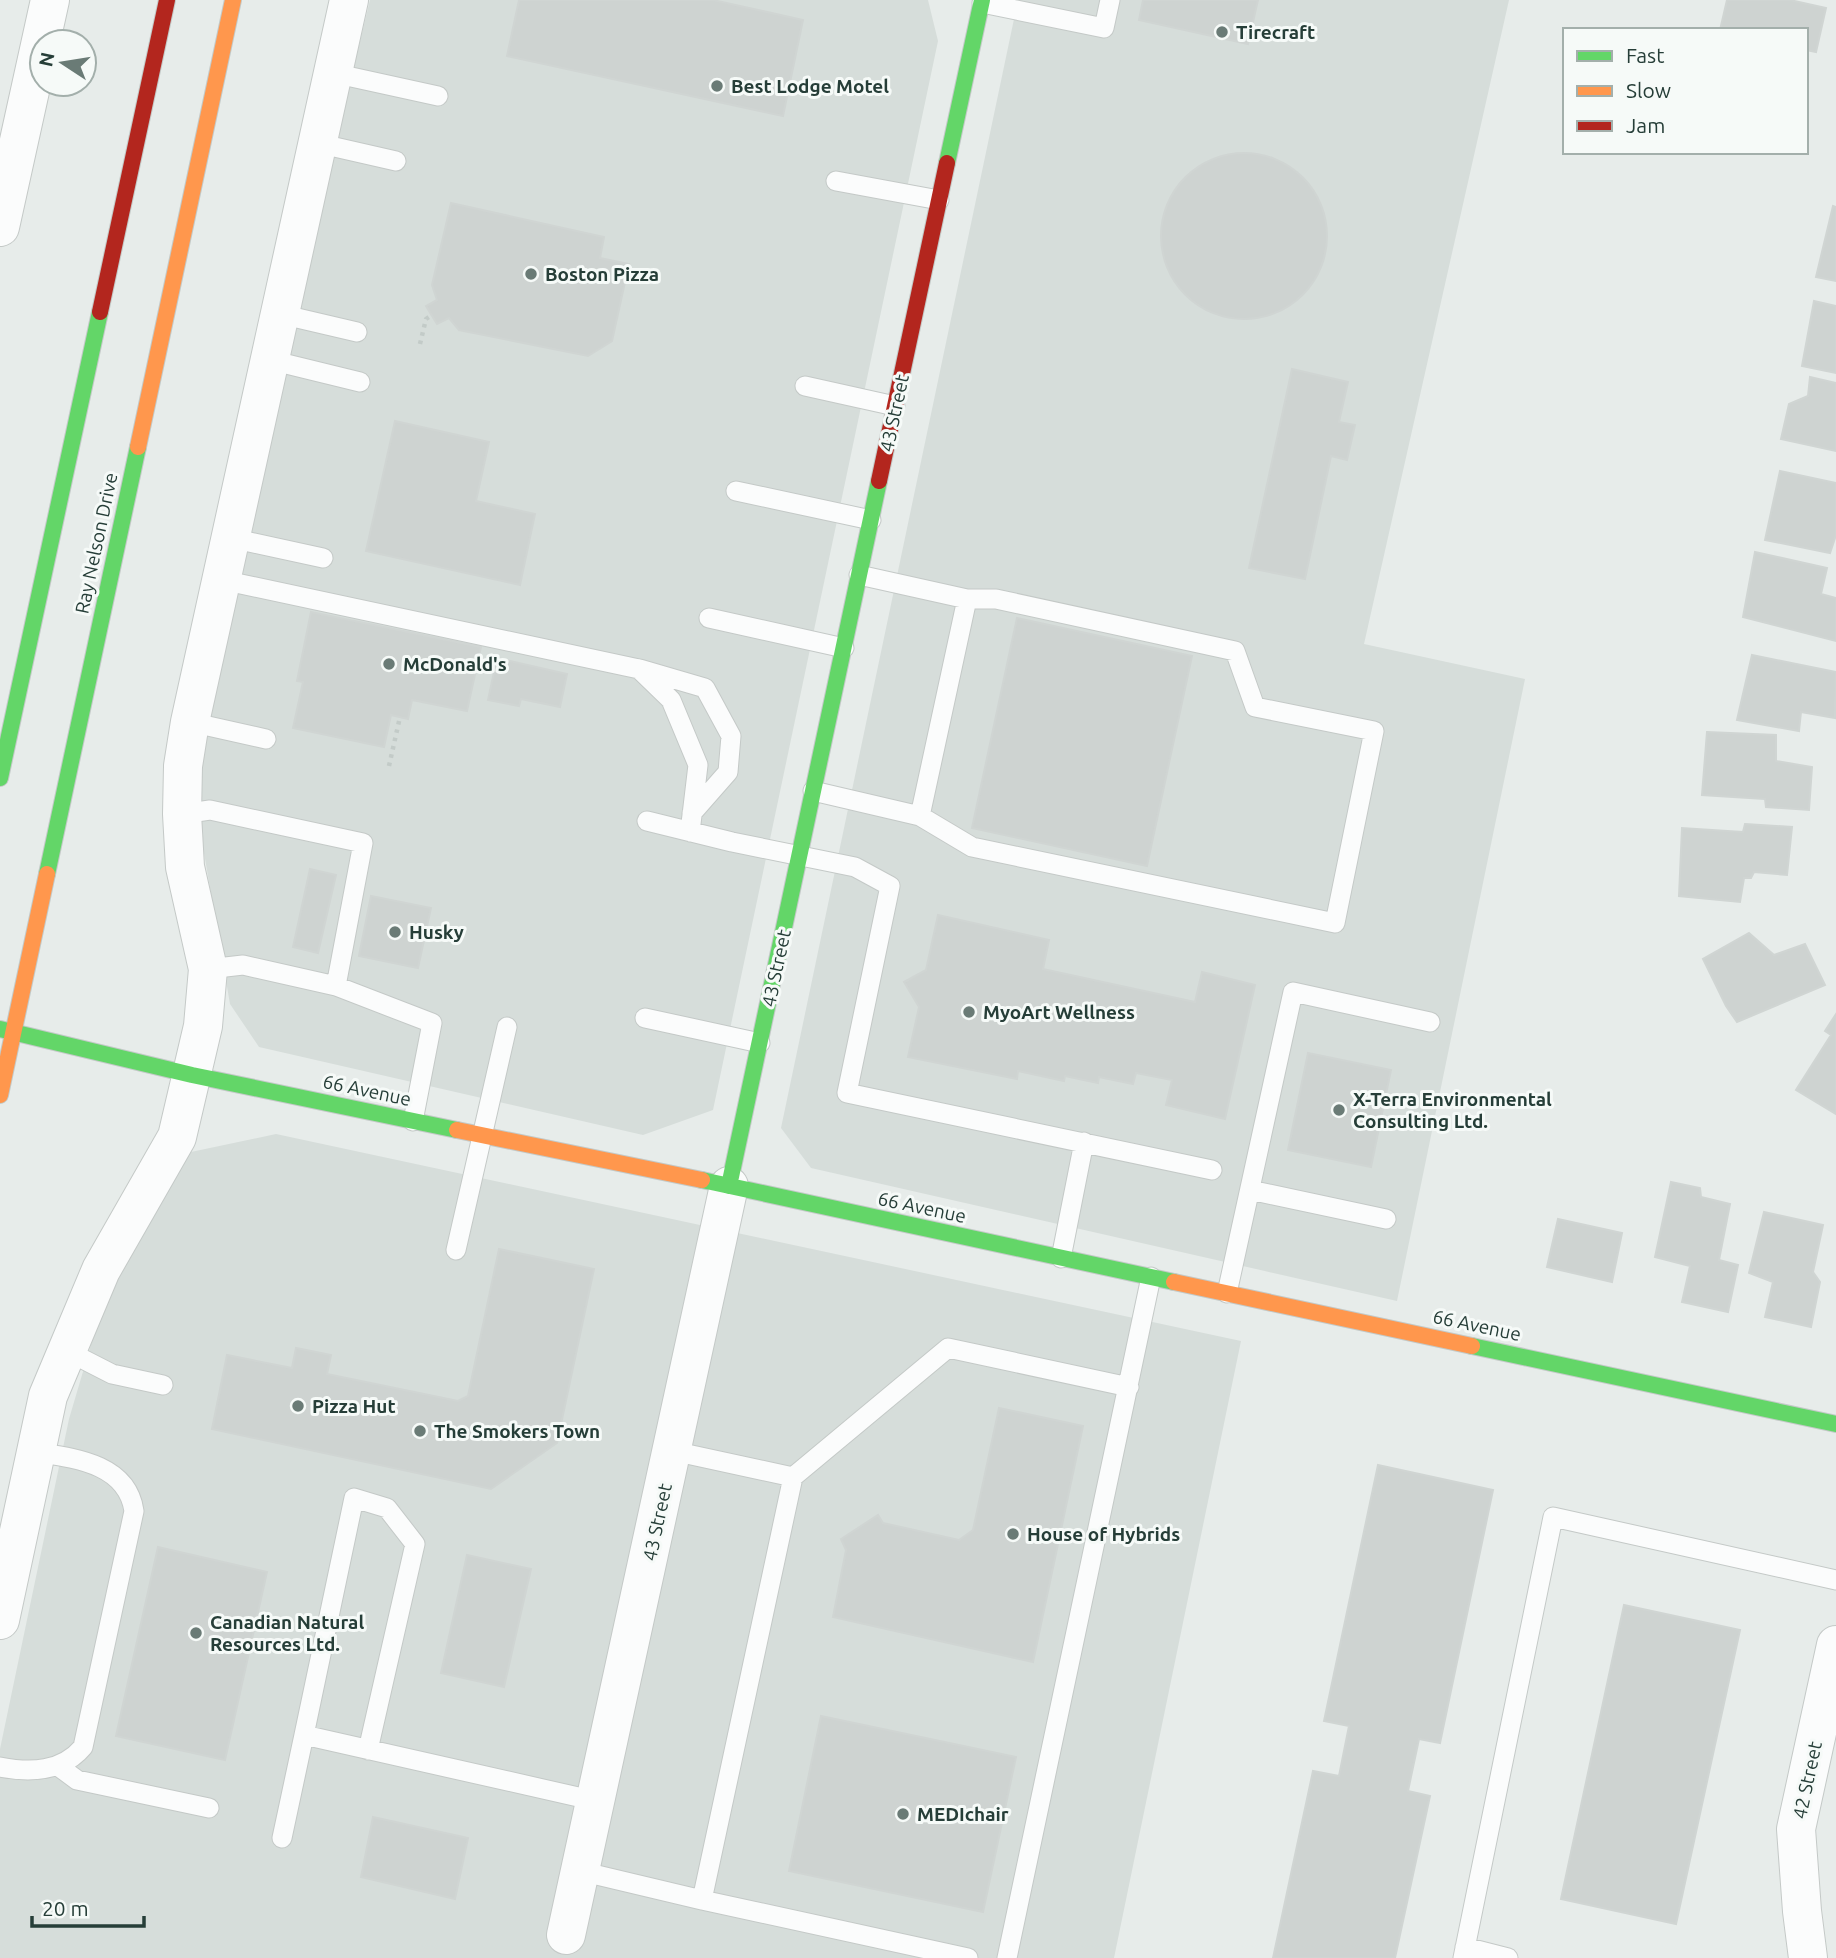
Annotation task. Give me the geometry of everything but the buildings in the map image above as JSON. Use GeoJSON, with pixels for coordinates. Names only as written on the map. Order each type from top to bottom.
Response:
{"type":"FeatureCollection","features":[{"type":"Feature","properties":{"kind":"main road"},"geometry":{"type":"LineString","coordinates":[[0,778],[167,0]]}},
{"type":"Feature","properties":{"kind":"main road","name":"Ray Nelson Drive"},"geometry":{"type":"LineString","coordinates":[[0,1095],[7,1031],[233,0]]}},
{"type":"Feature","properties":{"kind":"main road","name":"43 Street"},"geometry":{"type":"LineString","coordinates":[[729,1186],[982,1]]}},
{"type":"Feature","properties":{"kind":"main road","name":"66 Avenue"},"geometry":{"type":"LineString","coordinates":[[7,1031],[192,1075],[729,1186],[1836,1424]]}},
{"type":"Feature","properties":{"kind":"street"},"geometry":{"type":"LineString","coordinates":[[0,227],[50,0]]}},
{"type":"Feature","properties":{"kind":"street"},"geometry":{"type":"LineString","coordinates":[[0,1620],[48,1396],[101,1270],[177,1137],[203,1026],[208,969],[185,867],[183,766],[190,722],[349,0]]}},
{"type":"Feature","properties":{"kind":"street","name":"43 Street"},"geometry":{"type":"LineString","coordinates":[[566,1935],[729,1186]]}},
{"type":"Feature","properties":{"kind":"street","name":"42 Street"},"geometry":{"type":"LineString","coordinates":[[1808,1958],[1796,1829],[1836,1645]]}},
{"type":"Feature","properties":{"kind":"lane"},"geometry":{"type":"LineString","coordinates":[[982,1],[1104,28],[1110,0]]}},
{"type":"Feature","properties":{"kind":"lane"},"geometry":{"type":"LineString","coordinates":[[332,73],[438,96]]}},
{"type":"Feature","properties":{"kind":"lane"},"geometry":{"type":"LineString","coordinates":[[317,143],[396,161]]}},
{"type":"Feature","properties":{"kind":"lane"},"geometry":{"type":"LineString","coordinates":[[836,181],[939,200]]}},
{"type":"Feature","properties":{"kind":"lane"},"geometry":{"type":"LineString","coordinates":[[279,314],[357,332]]}},
{"type":"Feature","properties":{"kind":"lane"},"geometry":{"type":"LineString","coordinates":[[270,360],[360,382]]}},
{"type":"Feature","properties":{"kind":"lane"},"geometry":{"type":"LineString","coordinates":[[805,386],[895,405]]}},
{"type":"Feature","properties":{"kind":"lane"},"geometry":{"type":"LineString","coordinates":[[736,491],[871,520]]}},
{"type":"Feature","properties":{"kind":"lane"},"geometry":{"type":"LineString","coordinates":[[231,538],[323,558]]}},
{"type":"Feature","properties":{"kind":"lane"},"geometry":{"type":"LineString","coordinates":[[813,791],[920,816],[972,847],[1335,923],[1374,731],[1255,707],[1235,650],[996,599],[967,598],[859,575]]}},
{"type":"Feature","properties":{"kind":"lane"},"geometry":{"type":"LineString","coordinates":[[222,580],[639,669],[705,688],[731,736],[728,772],[691,822]]}},
{"type":"Feature","properties":{"kind":"lane"},"geometry":{"type":"LineString","coordinates":[[920,816],[967,598]]}},
{"type":"Feature","properties":{"kind":"lane"},"geometry":{"type":"LineString","coordinates":[[709,618],[844,648]]}},
{"type":"Feature","properties":{"kind":"lane"},"geometry":{"type":"LineString","coordinates":[[639,669],[671,700],[698,765],[691,822]]}},
{"type":"Feature","properties":{"kind":"lane"},"geometry":{"type":"LineString","coordinates":[[190,722],[266,739]]}},
{"type":"Feature","properties":{"kind":"lane"},"geometry":{"type":"LineString","coordinates":[[182,814],[210,810],[363,843],[336,986]]}},
{"type":"Feature","properties":{"kind":"lane"},"geometry":{"type":"LineString","coordinates":[[648,821],[691,822],[800,856],[855,867],[890,887],[847,1093],[1212,1170]]}},
{"type":"Feature","properties":{"kind":"lane"},"geometry":{"type":"LineString","coordinates":[[208,969],[243,965],[336,986],[432,1023],[413,1121]]}},
{"type":"Feature","properties":{"kind":"lane"},"geometry":{"type":"LineString","coordinates":[[1227,1293],[1293,992],[1430,1022]]}},
{"type":"Feature","properties":{"kind":"lane"},"geometry":{"type":"LineString","coordinates":[[645,1018],[760,1043]]}},
{"type":"Feature","properties":{"kind":"lane"},"geometry":{"type":"LineString","coordinates":[[456,1250],[507,1027]]}},
{"type":"Feature","properties":{"kind":"lane"},"geometry":{"type":"LineString","coordinates":[[1060,1258],[1084,1142]]}},
{"type":"Feature","properties":{"kind":"lane"},"geometry":{"type":"LineString","coordinates":[[1250,1190],[1386,1219]]}},
{"type":"Feature","properties":{"kind":"lane"},"geometry":{"type":"LineString","coordinates":[[1007,1958],[1152,1277]]}},
{"type":"Feature","properties":{"kind":"lane"},"geometry":{"type":"LineString","coordinates":[[702,1900],[793,1477],[948,1348],[1129,1387]]}},
{"type":"Feature","properties":{"kind":"lane"},"geometry":{"type":"LineString","coordinates":[[67,1351],[112,1374],[163,1385]]}},
{"type":"Feature","properties":{"kind":"lane"},"geometry":{"type":"LineString","coordinates":[[673,1451],[793,1477]]}},
{"type":"Feature","properties":{"kind":"lane"},"geometry":{"type":"LineString","coordinates":[[0,1767],[22,1771],[58,1766],[73,1758],[83,1747],[134,1511],[132,1498],[124,1486],[115,1476],[97,1465],[79,1459],[35,1452]]}},
{"type":"Feature","properties":{"kind":"lane"},"geometry":{"type":"LineString","coordinates":[[282,1838],[354,1498],[387,1508],[415,1544],[369,1750]]}},
{"type":"Feature","properties":{"kind":"lane"},"geometry":{"type":"LineString","coordinates":[[1508,1958],[1464,1953],[1553,1517],[1836,1580]]}},
{"type":"Feature","properties":{"kind":"lane"},"geometry":{"type":"LineString","coordinates":[[304,1735],[596,1801]]}},
{"type":"Feature","properties":{"kind":"lane"},"geometry":{"type":"LineString","coordinates":[[58,1766],[77,1780],[209,1808]]}},
{"type":"Feature","properties":{"kind":"lane"},"geometry":{"type":"LineString","coordinates":[[580,1871],[968,1958]]}},
{"type":"Feature","properties":{"kind":"path"},"geometry":{"type":"LineString","coordinates":[[420,344],[426,319],[432,315]]}},
{"type":"Feature","properties":{"kind":"path"},"geometry":{"type":"LineString","coordinates":[[389,766],[400,717]]}},
{"type":"Feature","properties":{"kind":"shaded area"},"geometry":{"type":"Polygon","coordinates":[[[370,0],[928,0],[938,41],[713,1110],[643,1135],[259,1047],[230,1004],[192,783],[326,182],[370,0]]]}},
{"type":"Feature","properties":{"kind":"shaded area"},"geometry":{"type":"Polygon","coordinates":[[[1018,0],[1509,0],[1364,644],[1525,679],[1397,1301],[811,1168],[781,1128],[1018,0]]]}},
{"type":"Feature","properties":{"kind":"shaded area"},"geometry":{"type":"Polygon","coordinates":[[[276,1134],[1241,1341],[1114,1958],[0,1958],[0,1749],[69,1419],[110,1280],[172,1156],[276,1134]]]}},
{"type":"Feature","properties":{"kind":"traffic: fast"},"geometry":{"type":"LineString","coordinates":[[947,163],[982,0]]}},
{"type":"Feature","properties":{"kind":"traffic: fast"},"geometry":{"type":"LineString","coordinates":[[0,778],[100,312]]}},
{"type":"Feature","properties":{"kind":"traffic: fast"},"geometry":{"type":"LineString","coordinates":[[47,874],[138,447]]}},
{"type":"Feature","properties":{"kind":"traffic: fast"},"geometry":{"type":"LineString","coordinates":[[729,1186],[879,481]]}},
{"type":"Feature","properties":{"kind":"traffic: fast"},"geometry":{"type":"LineString","coordinates":[[0,1029],[192,1075],[457,1130]]}},
{"type":"Feature","properties":{"kind":"traffic: fast"},"geometry":{"type":"LineString","coordinates":[[702,1180],[1174,1282]]}},
{"type":"Feature","properties":{"kind":"traffic: fast"},"geometry":{"type":"LineString","coordinates":[[1472,1346],[1836,1424]]}},
{"type":"Feature","properties":{"kind":"traffic: slow"},"geometry":{"type":"LineString","coordinates":[[138,447],[233,0]]}},
{"type":"Feature","properties":{"kind":"traffic: slow"},"geometry":{"type":"LineString","coordinates":[[0,1095],[47,874]]}},
{"type":"Feature","properties":{"kind":"traffic: slow"},"geometry":{"type":"LineString","coordinates":[[457,1130],[702,1180]]}},
{"type":"Feature","properties":{"kind":"traffic: slow"},"geometry":{"type":"LineString","coordinates":[[1174,1282],[1472,1346]]}},
{"type":"Feature","properties":{"kind":"traffic: jam"},"geometry":{"type":"LineString","coordinates":[[100,312],[167,0]]}},
{"type":"Feature","properties":{"kind":"traffic: jam"},"geometry":{"type":"LineString","coordinates":[[879,481],[947,163]]}},
{"type":"Feature","properties":{"kind":"place","name":"Tirecraft"},"geometry":{"type":"Point","coordinates":[1222,32]}},
{"type":"Feature","properties":{"kind":"place","name":"Best Lodge Motel"},"geometry":{"type":"Point","coordinates":[717,86]}},
{"type":"Feature","properties":{"kind":"place","name":"Boston Pizza"},"geometry":{"type":"Point","coordinates":[531,274]}},
{"type":"Feature","properties":{"kind":"place","name":"McDonald's"},"geometry":{"type":"Point","coordinates":[389,664]}},
{"type":"Feature","properties":{"kind":"place","name":"Husky"},"geometry":{"type":"Point","coordinates":[395,932]}},
{"type":"Feature","properties":{"kind":"place","name":"MyoArt Wellness"},"geometry":{"type":"Point","coordinates":[969,1012]}},
{"type":"Feature","properties":{"kind":"place","name":"X-Terra Environmental Consulting Ltd."},"geometry":{"type":"Point","coordinates":[1339,1110]}},
{"type":"Feature","properties":{"kind":"place","name":"Pizza Hut"},"geometry":{"type":"Point","coordinates":[298,1406]}},
{"type":"Feature","properties":{"kind":"place","name":"The Smokers Town"},"geometry":{"type":"Point","coordinates":[420,1431]}},
{"type":"Feature","properties":{"kind":"place","name":"House of Hybrids"},"geometry":{"type":"Point","coordinates":[1013,1534]}},
{"type":"Feature","properties":{"kind":"place","name":"Canadian Natural Resources Ltd."},"geometry":{"type":"Point","coordinates":[196,1633]}},
{"type":"Feature","properties":{"kind":"place","name":"MEDIchair"},"geometry":{"type":"Point","coordinates":[903,1814]}}]}
